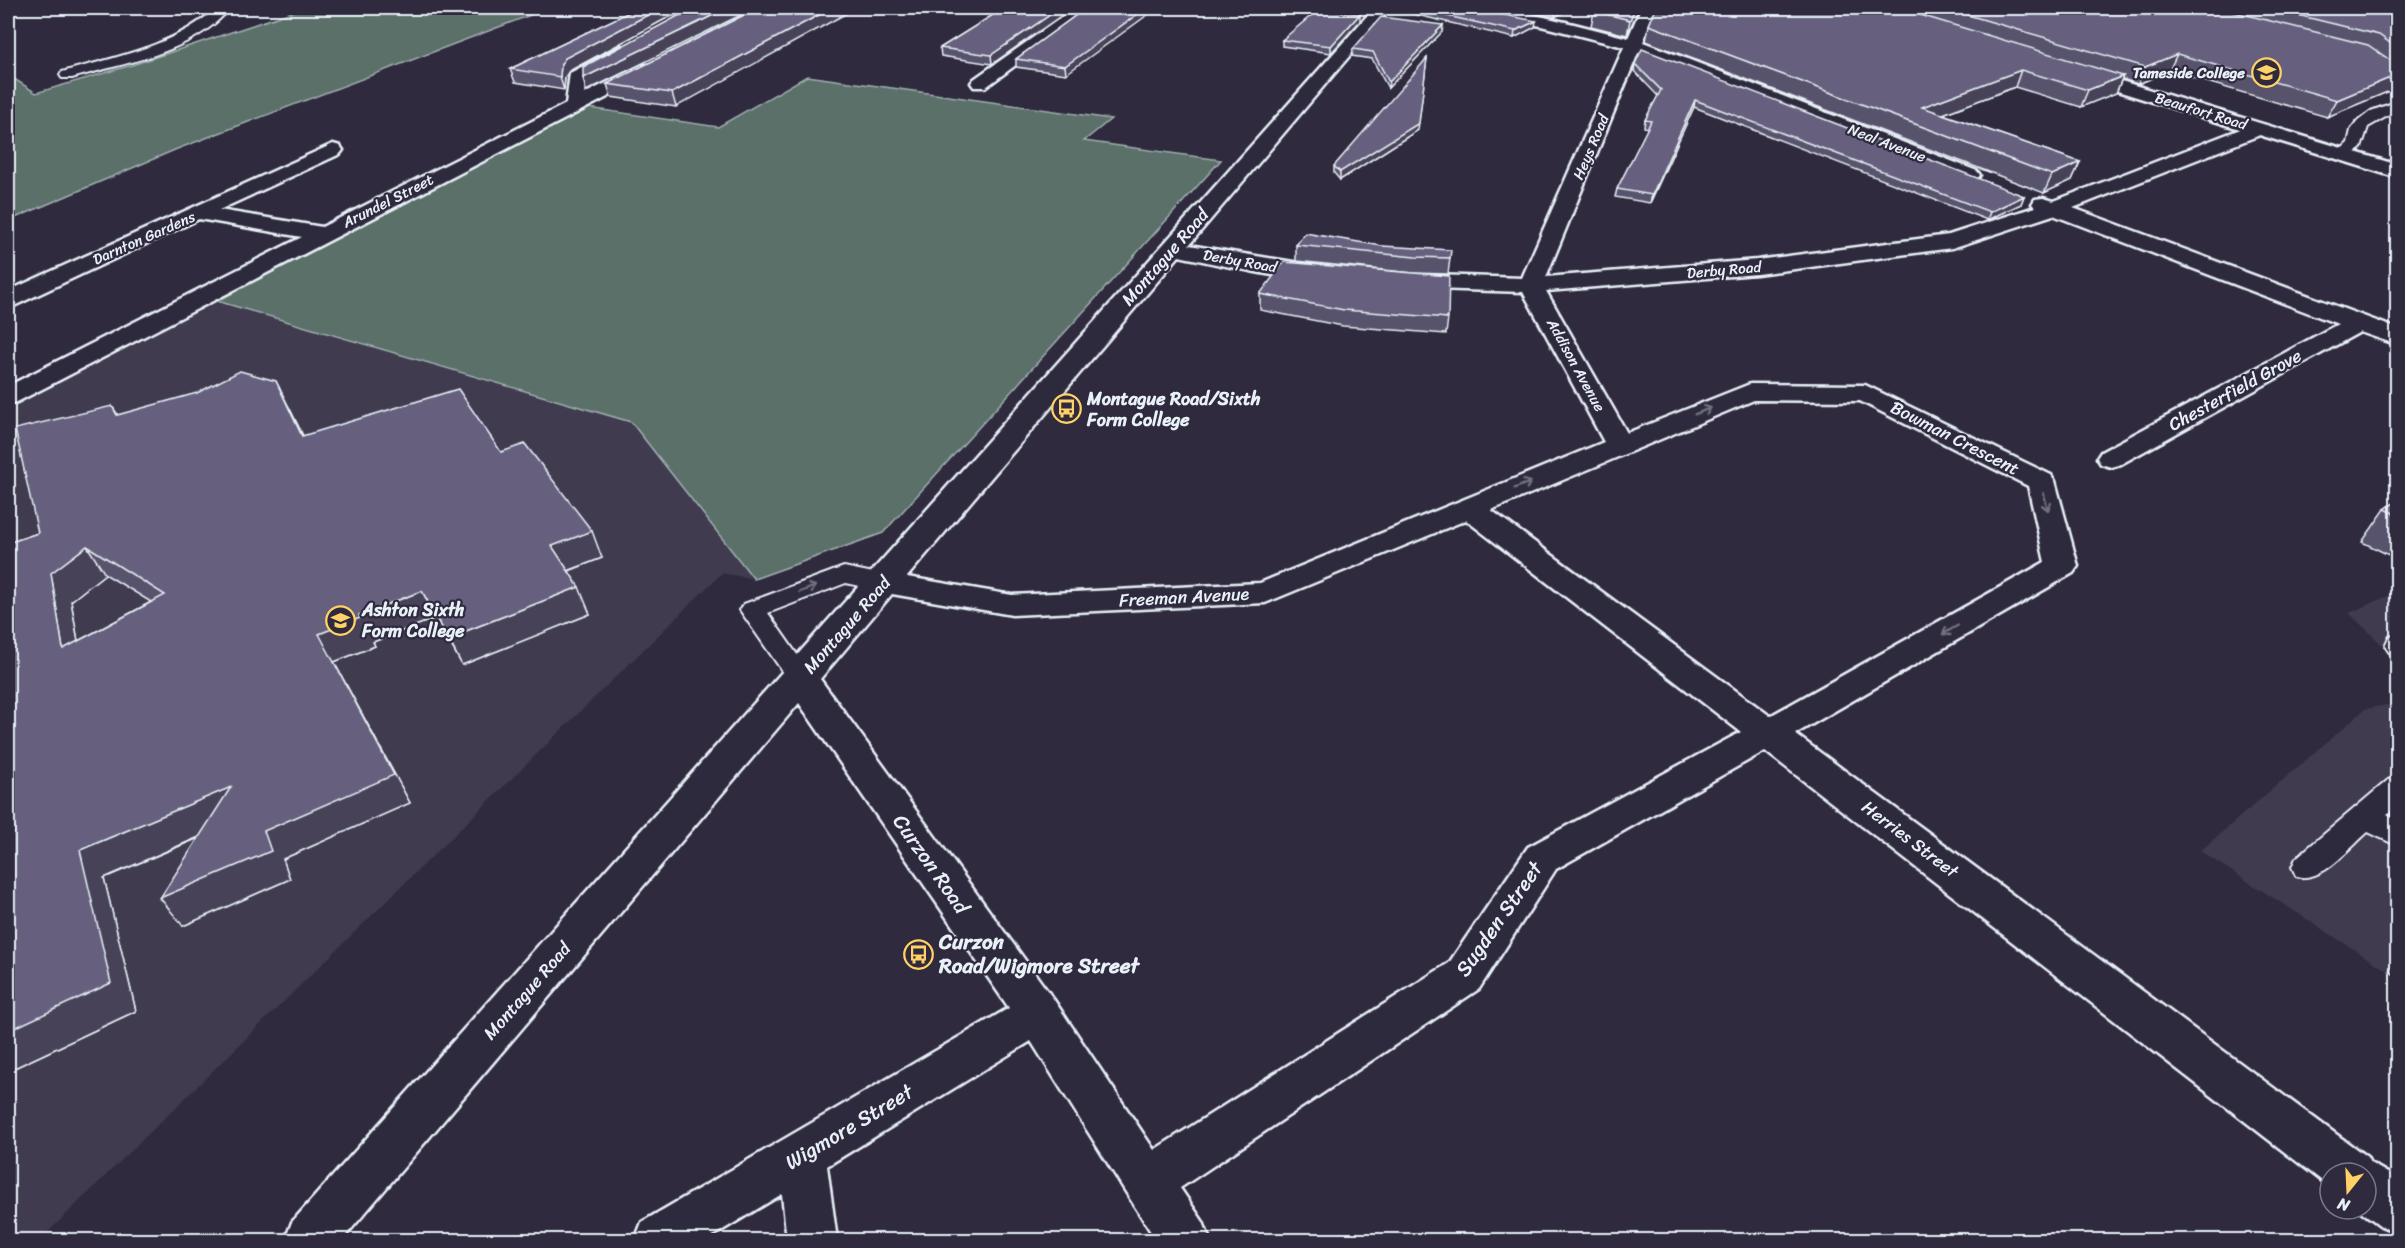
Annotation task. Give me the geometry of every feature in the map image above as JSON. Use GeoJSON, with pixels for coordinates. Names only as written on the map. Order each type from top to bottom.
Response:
{"type":"FeatureCollection","features":[{"type":"Feature","properties":{"kind":"street"},"geometry":{"type":"LineString","coordinates":[[980,84],[1085,8]]}},
{"type":"Feature","properties":{"kind":"street","name":"Montague Road"},"geometry":{"type":"LineString","coordinates":[[309,1240],[801,679],[1382,8]]}},
{"type":"Feature","properties":{"kind":"street","name":"Neal Avenue"},"geometry":{"type":"LineString","coordinates":[[1472,8],[1542,21],[1634,45],[1987,182]]}},
{"type":"Feature","properties":{"kind":"street","name":"Heys Road"},"geometry":{"type":"LineString","coordinates":[[1531,285],[1649,8]]}},
{"type":"Feature","properties":{"kind":"street"},"geometry":{"type":"LineString","coordinates":[[575,106],[576,77],[635,45]]}},
{"type":"Feature","properties":{"kind":"street","name":"Arundel Street"},"geometry":{"type":"LineString","coordinates":[[8,396],[667,60]]}},
{"type":"Feature","properties":{"kind":"street","name":"Beaufort Road"},"geometry":{"type":"LineString","coordinates":[[2057,67],[2397,172]]}},
{"type":"Feature","properties":{"kind":"street","name":"Derby Road"},"geometry":{"type":"LineString","coordinates":[[1379,279],[1531,285],[1757,267],[1952,241],[2054,208],[2258,129]]}},
{"type":"Feature","properties":{"kind":"street"},"geometry":{"type":"LineString","coordinates":[[196,212],[333,150]]}},
{"type":"Feature","properties":{"kind":"street"},"geometry":{"type":"LineString","coordinates":[[2020,195],[2397,338]]}},
{"type":"Feature","properties":{"kind":"street","name":"Darnton Gardens"},"geometry":{"type":"LineString","coordinates":[[8,300],[196,212],[323,234]]}},
{"type":"Feature","properties":{"kind":"street","name":"Derby Road"},"geometry":{"type":"LineString","coordinates":[[1172,248],[1277,268],[1345,275]]}},
{"type":"Feature","properties":{"kind":"street","name":"Addison Avenue"},"geometry":{"type":"LineString","coordinates":[[1531,285],[1620,445]]}},
{"type":"Feature","properties":{"kind":"street","name":"Chesterfield Grove"},"geometry":{"type":"LineString","coordinates":[[2111,458],[2358,323]]}},
{"type":"Feature","properties":{"kind":"street","name":"Bowman Crescent"},"geometry":{"type":"LineString","coordinates":[[1469,508],[1750,392],[1865,393],[2041,481],[2062,566],[1769,733]]}},
{"type":"Feature","properties":{"kind":"street","name":"Freeman Avenue"},"geometry":{"type":"LineString","coordinates":[[884,583],[1012,605],[1265,592],[1469,508]]}},
{"type":"Feature","properties":{"kind":"street","name":"Herries Street"},"geometry":{"type":"LineString","coordinates":[[1469,508],[2334,1161]]}},
{"type":"Feature","properties":{"kind":"street","name":"Curzon Road"},"geometry":{"type":"LineString","coordinates":[[801,679],[1038,1014],[1185,1240]]}},
{"type":"Feature","properties":{"kind":"street","name":"Sugden Street"},"geometry":{"type":"LineString","coordinates":[[1148,1182],[1464,976],[1542,858],[1769,733]]}},
{"type":"Feature","properties":{"kind":"street","name":"Wigmore Street"},"geometry":{"type":"LineString","coordinates":[[660,1240],[1038,1014]]}},
{"type":"Feature","properties":{"kind":"street"},"geometry":{"type":"LineString","coordinates":[[802,1155],[812,1240]]}},
{"type":"Feature","properties":{"kind":"street"},"geometry":{"type":"LineString","coordinates":[[2378,1194],[2397,1209]]}},
{"type":"Feature","properties":{"kind":"lane"},"geometry":{"type":"LineString","coordinates":[[67,75],[189,35],[213,19],[223,9],[219,8]]}},
{"type":"Feature","properties":{"kind":"lane"},"geometry":{"type":"LineString","coordinates":[[2343,155],[2356,145],[2355,139],[2368,117],[2397,105]]}},
{"type":"Feature","properties":{"kind":"lane","name":"Curzon Road"},"geometry":{"type":"LineString","coordinates":[[801,679],[753,610],[844,575],[884,583]]}},
{"type":"Feature","properties":{"kind":"lane"},"geometry":{"type":"LineString","coordinates":[[2307,867],[2397,788]]}},
{"type":"Feature","properties":{"kind":"lane"},"geometry":{"type":"LineString","coordinates":[[2366,816],[2397,835]]}},
{"type":"Feature","properties":{"kind":"shaded area","name":"Ashton Sixth Form College"},"geometry":{"type":"Polygon","coordinates":[[[807,76],[1111,119],[1084,141],[1221,160],[883,533],[754,579],[722,573],[40,1240],[8,1240],[8,407],[589,108],[718,127],[807,76]]]}},
{"type":"Feature","properties":{"kind":"shaded area"},"geometry":{"type":"Polygon","coordinates":[[[2397,592],[2397,659],[2349,613],[2397,592]]]}},
{"type":"Feature","properties":{"kind":"shaded area"},"geometry":{"type":"Polygon","coordinates":[[[2397,703],[2397,977],[2200,851],[2365,709],[2397,703]]]}},
{"type":"Feature","properties":{"kind":"green space"},"geometry":{"type":"Polygon","coordinates":[[[304,8],[549,8],[177,149],[8,221],[8,79],[16,80],[36,93],[132,65],[304,8]]]}},
{"type":"Feature","properties":{"kind":"green space"},"geometry":{"type":"Polygon","coordinates":[[[807,76],[1111,119],[1084,141],[1221,160],[883,533],[754,579],[631,422],[217,301],[589,108],[718,127],[807,76]]]}},
{"type":"Feature","properties":{"kind":"building"},"geometry":{"type":"Polygon","coordinates":[[[638,8],[661,8],[565,58],[561,64],[560,77],[510,69],[638,8]]]}},
{"type":"Feature","properties":{"kind":"building"},"geometry":{"type":"Polygon","coordinates":[[[700,8],[728,8],[583,78],[583,67],[678,16],[700,8]]]}},
{"type":"Feature","properties":{"kind":"building"},"geometry":{"type":"Polygon","coordinates":[[[758,8],[832,8],[672,93],[607,84],[758,8]]]}},
{"type":"Feature","properties":{"kind":"building"},"geometry":{"type":"Polygon","coordinates":[[[1004,8],[1060,8],[991,55],[940,48],[1004,8]]]}},
{"type":"Feature","properties":{"kind":"building"},"geometry":{"type":"Polygon","coordinates":[[[1086,8],[1146,8],[1065,66],[1016,59],[1086,8]]]}},
{"type":"Feature","properties":{"kind":"building"},"geometry":{"type":"Polygon","coordinates":[[[1411,8],[1469,8],[1536,21],[1515,31],[1411,8]]]}},
{"type":"Feature","properties":{"kind":"building"},"geometry":{"type":"Polygon","coordinates":[[[1537,8],[1562,8],[1556,11],[1537,8]]]}},
{"type":"Feature","properties":{"kind":"building"},"geometry":{"type":"Polygon","coordinates":[[[1596,8],[1635,8],[1630,20],[1594,11],[1596,8]]]}},
{"type":"Feature","properties":{"kind":"building"},"geometry":{"type":"Polygon","coordinates":[[[1656,8],[1897,8],[2123,76],[2088,90],[2021,70],[1922,107],[2080,162],[2052,175],[1649,25],[1656,8]]]}},
{"type":"Feature","properties":{"kind":"building"},"geometry":{"type":"Polygon","coordinates":[[[1944,8],[2218,8],[2368,45],[2397,65],[2397,75],[2337,100],[2177,54],[2145,67],[1944,8]]]}},
{"type":"Feature","properties":{"kind":"building"},"geometry":{"type":"Polygon","coordinates":[[[2269,8],[2397,8],[2397,48],[2379,35],[2269,8]]]}},
{"type":"Feature","properties":{"kind":"building"},"geometry":{"type":"Polygon","coordinates":[[[1319,9],[1360,14],[1331,46],[1282,40],[1319,9]]]}},
{"type":"Feature","properties":{"kind":"building"},"geometry":{"type":"Polygon","coordinates":[[[1381,17],[1443,25],[1389,82],[1373,52],[1353,49],[1381,17]]]}},
{"type":"Feature","properties":{"kind":"building"},"geometry":{"type":"Polygon","coordinates":[[[1642,49],[2024,196],[1990,212],[1695,100],[1652,195],[1617,189],[1651,121],[1645,120],[1661,90],[1635,64],[1642,49]]]}},
{"type":"Feature","properties":{"kind":"building"},"geometry":{"type":"Polygon","coordinates":[[[1427,58],[1419,123],[1340,172],[1334,166],[1427,58]]]}},
{"type":"Feature","properties":{"kind":"building"},"geometry":{"type":"Polygon","coordinates":[[[1305,233],[1382,246],[1451,250],[1450,258],[1415,257],[1296,245],[1305,233]]]}},
{"type":"Feature","properties":{"kind":"building"},"geometry":{"type":"Polygon","coordinates":[[[1284,262],[1449,276],[1448,318],[1344,310],[1260,294],[1284,262]]]}},
{"type":"Feature","properties":{"kind":"building"},"geometry":{"type":"Polygon","coordinates":[[[240,371],[276,381],[302,436],[458,389],[501,452],[525,444],[592,531],[552,546],[579,587],[448,638],[422,591],[359,615],[360,618],[319,634],[394,775],[264,831],[271,851],[160,898],[231,787],[80,850],[111,983],[8,1031],[8,543],[38,533],[15,429],[112,406],[117,415],[197,393],[240,371]],[[87,546],[51,573],[63,649],[165,595],[87,546]]]}},
{"type":"Feature","properties":{"kind":"building"},"geometry":{"type":"Polygon","coordinates":[[[2397,501],[2397,515],[2385,509],[2397,501]]]}},
{"type":"Feature","properties":{"kind":"place","name":"Tameside College"},"geometry":{"type":"Point","coordinates":[2266,73]}},
{"type":"Feature","properties":{"kind":"place","name":"Montague Road/Sixth Form College"},"geometry":{"type":"Point","coordinates":[1066,409]}},
{"type":"Feature","properties":{"kind":"place","name":"Ashton Sixth Form College"},"geometry":{"type":"Point","coordinates":[341,620]}},
{"type":"Feature","properties":{"kind":"place","name":"Curzon Road/Wigmore Street"},"geometry":{"type":"Point","coordinates":[918,954]}}]}
